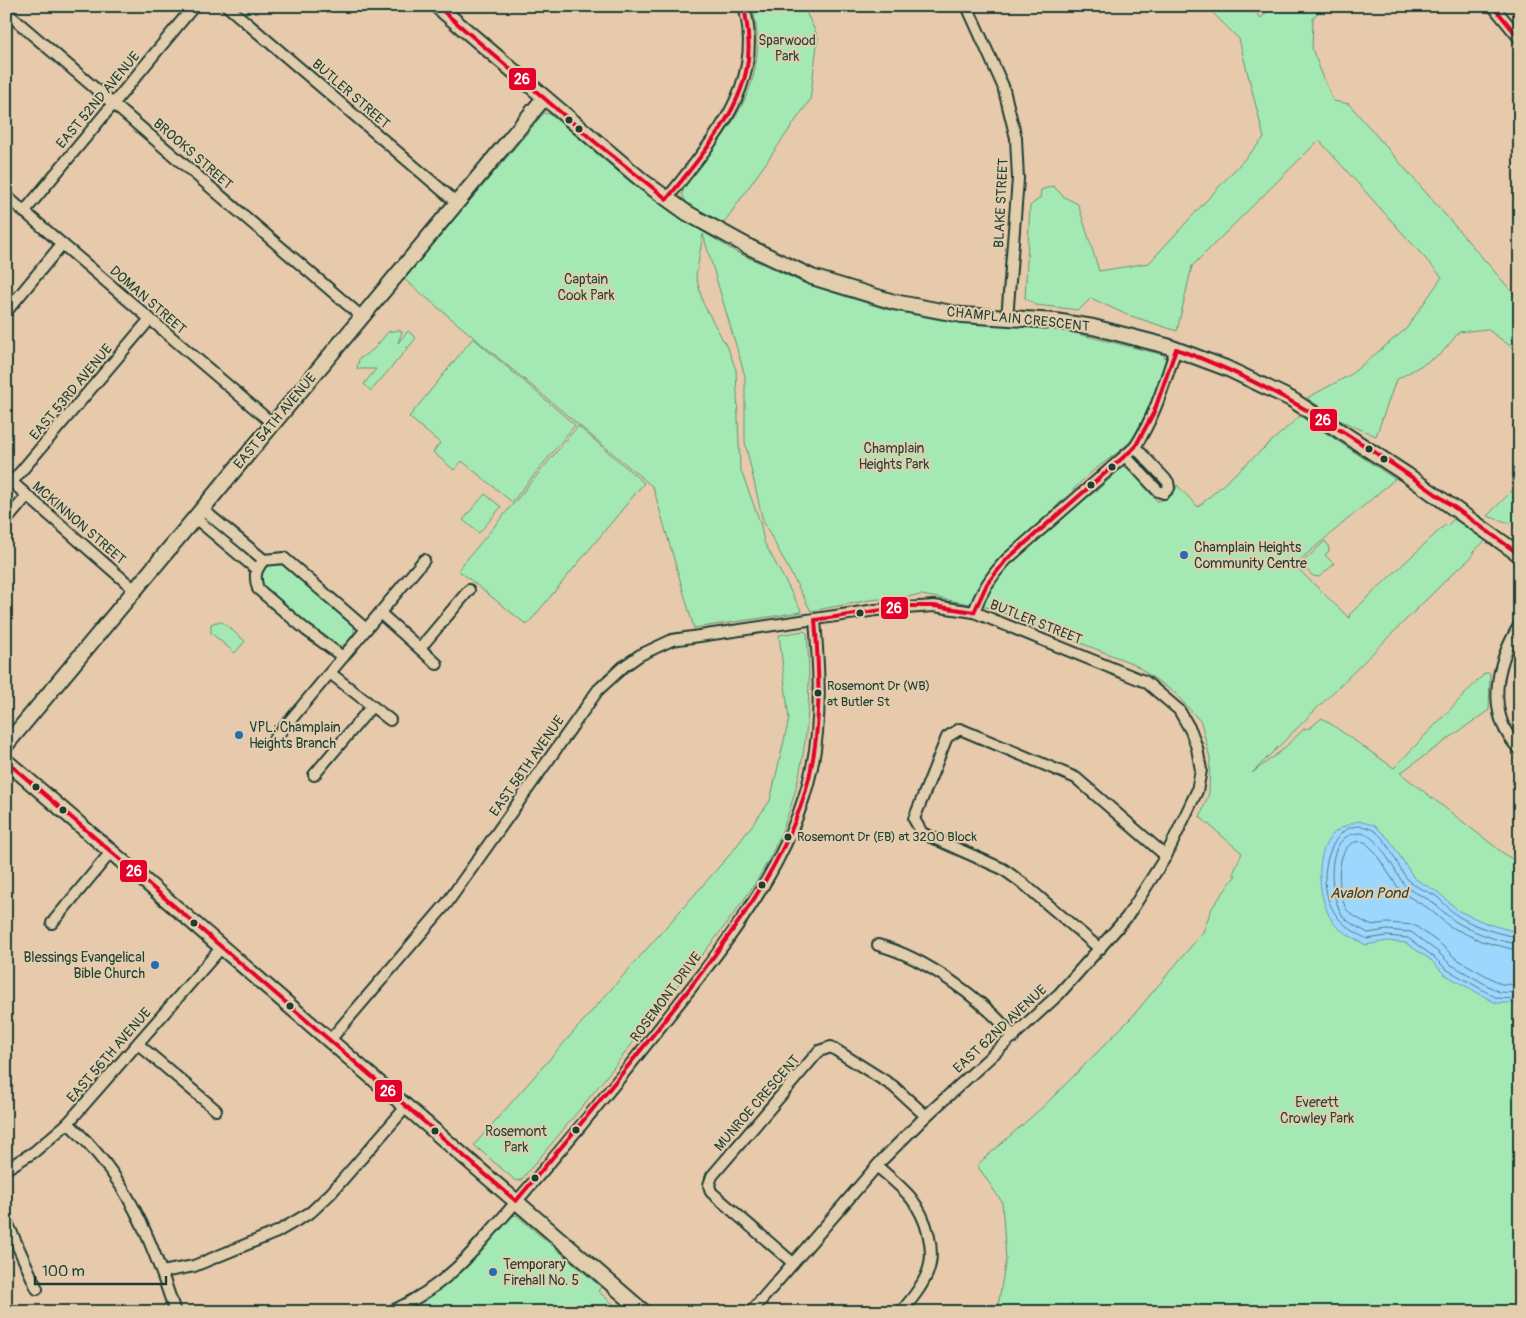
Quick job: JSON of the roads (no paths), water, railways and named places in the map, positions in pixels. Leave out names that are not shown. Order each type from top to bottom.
[{"type":"street","name":"EAST 52ND AVENUE","points":[[24,212],[194,6]]},
{"type":"street","name":"BUTLER STREET","points":[[227,6],[457,203]]},
{"type":"street","name":"CHAMPLAIN CRESCENT","points":[[437,6],[544,98],[667,199],[721,232],[812,277],[894,302],[962,315],[1055,321],[1092,327],[1176,349],[1226,368],[1290,398],[1407,475],[1520,555]]},
{"type":"street","points":[[667,199],[725,121],[741,91],[749,53],[749,23],[744,6]]},
{"type":"street","name":"BLAKE STREET","points":[[967,6],[1003,86],[1016,138],[1018,179],[1007,319]]},
{"type":"street","points":[[1492,6],[1520,38]]},
{"type":"street","name":"BROOKS STREET","points":[[6,12],[362,317]]},
{"type":"street","name":"EAST 54TH AVENUE","points":[[6,745],[544,98]]},
{"type":"street","name":"DOMAN STREET","points":[[6,196],[273,424]]},
{"type":"street","points":[[6,312],[62,244]]},
{"type":"street","name":"EAST 53RD AVENUE","points":[[9,480],[150,319]]},
{"type":"street","points":[[974,612],[981,592],[1001,565],[1135,447],[1150,424],[1176,349]]},
{"type":"street","points":[[1125,456],[1158,491],[1164,493],[1169,488],[1168,482],[1135,447]]},
{"type":"street","name":"MCKINNON STREET","points":[[9,480],[135,590]]},
{"type":"street","points":[[6,521],[26,496]]},
{"type":"street","points":[[199,513],[264,560],[284,558],[366,629]]},
{"type":"street","points":[[199,513],[256,569]]},
{"type":"street","points":[[264,560],[256,569],[255,579],[258,589],[306,630],[343,657]]},
{"type":"street","points":[[272,742],[424,560]]},
{"type":"street","points":[[421,647],[469,590]]},
{"type":"street","name":"BUTLER STREET","points":[[815,620],[909,606],[934,606],[974,612],[1146,682],[1179,710],[1191,731]]},
{"type":"street","points":[[380,613],[421,647],[437,664]]},
{"type":"street","name":"EAST 58TH AVENUE","points":[[330,1040],[447,903],[598,690],[623,667],[640,655],[672,640],[740,628],[815,620]]},
{"type":"street","name":"ROSEMONT DRIVE","points":[[390,1312],[429,1291],[455,1270],[516,1202],[614,1086],[755,901],[776,865],[797,817],[812,768],[819,717],[820,683],[815,620]]},
{"type":"street","points":[[1520,624],[1503,656],[1498,676],[1496,697],[1499,716],[1506,734],[1520,750]]},
{"type":"street","points":[[330,673],[390,720]]},
{"type":"street","points":[[314,776],[372,706]]},
{"type":"street","points":[[1100,949],[1004,869],[922,833],[914,819],[947,737],[960,729],[1076,778],[1166,856]]},
{"type":"street","name":"EAST 62ND AVENUE","points":[[751,1312],[876,1166],[926,1116],[1014,1037],[1058,994],[1127,917],[1166,856],[1197,791],[1201,770],[1191,731]]},
{"type":"street","points":[[6,761],[644,1312]]},
{"type":"street","points":[[52,923],[112,852]]},
{"type":"street","points":[[878,946],[890,948],[931,968],[957,985],[1014,1037]]},
{"type":"street","name":"EAST 56TH AVENUE","points":[[6,1168],[34,1152],[68,1123],[222,947]]},
{"type":"street","points":[[138,1044],[216,1110]]},
{"type":"street","name":"MUNROE CRESCENT","points":[[793,1263],[711,1192],[708,1185],[712,1176],[819,1051],[830,1047],[893,1086],[926,1116]]},
{"type":"street","points":[[162,1272],[194,1266],[277,1232],[311,1212],[331,1193],[407,1106]]},
{"type":"street","points":[[68,1123],[122,1185],[145,1227],[175,1312]]},
{"type":"street","points":[[876,1166],[910,1197],[923,1216],[930,1242],[928,1272],[914,1297],[901,1312]]},
{"type":"street","points":[[6,1220],[37,1289]]},
{"type":"water","name":"Avalon Pond","points":[[1358,821],[1374,825],[1389,839],[1414,878],[1439,893],[1459,911],[1488,924],[1520,933],[1520,1003],[1496,1003],[1444,974],[1431,960],[1406,943],[1387,941],[1366,945],[1335,925],[1328,912],[1321,891],[1321,858],[1329,839],[1335,833]]},
{"type":"place","name":"Champlain Heights Community Centre","points":[[1184,555]]},
{"type":"place","name":"Rosemont Dr (WB) at Butler St","points":[[818,693]]},
{"type":"place","name":"VPL: Champlain Heights Branch","points":[[239,735]]},
{"type":"place","name":"Rosemont Dr (EB) at 3200 Block","points":[[788,837]]},
{"type":"place","name":"Blessings Evangelical Bible Church","points":[[155,965]]},
{"type":"place","name":"Temporary Firehall No. 5","points":[[493,1272]]},
{"type":"park label","name":"Sparwood Park","points":[[787,48]]},
{"type":"park label","name":"Captain Cook Park","points":[[586,288]]},
{"type":"park label","name":"Champlain Heights Park","points":[[894,456]]},
{"type":"park label","name":"Everett Crowley Park","points":[[1317,1110]]},
{"type":"park label","name":"Rosemont Park","points":[[516,1140]]}]
